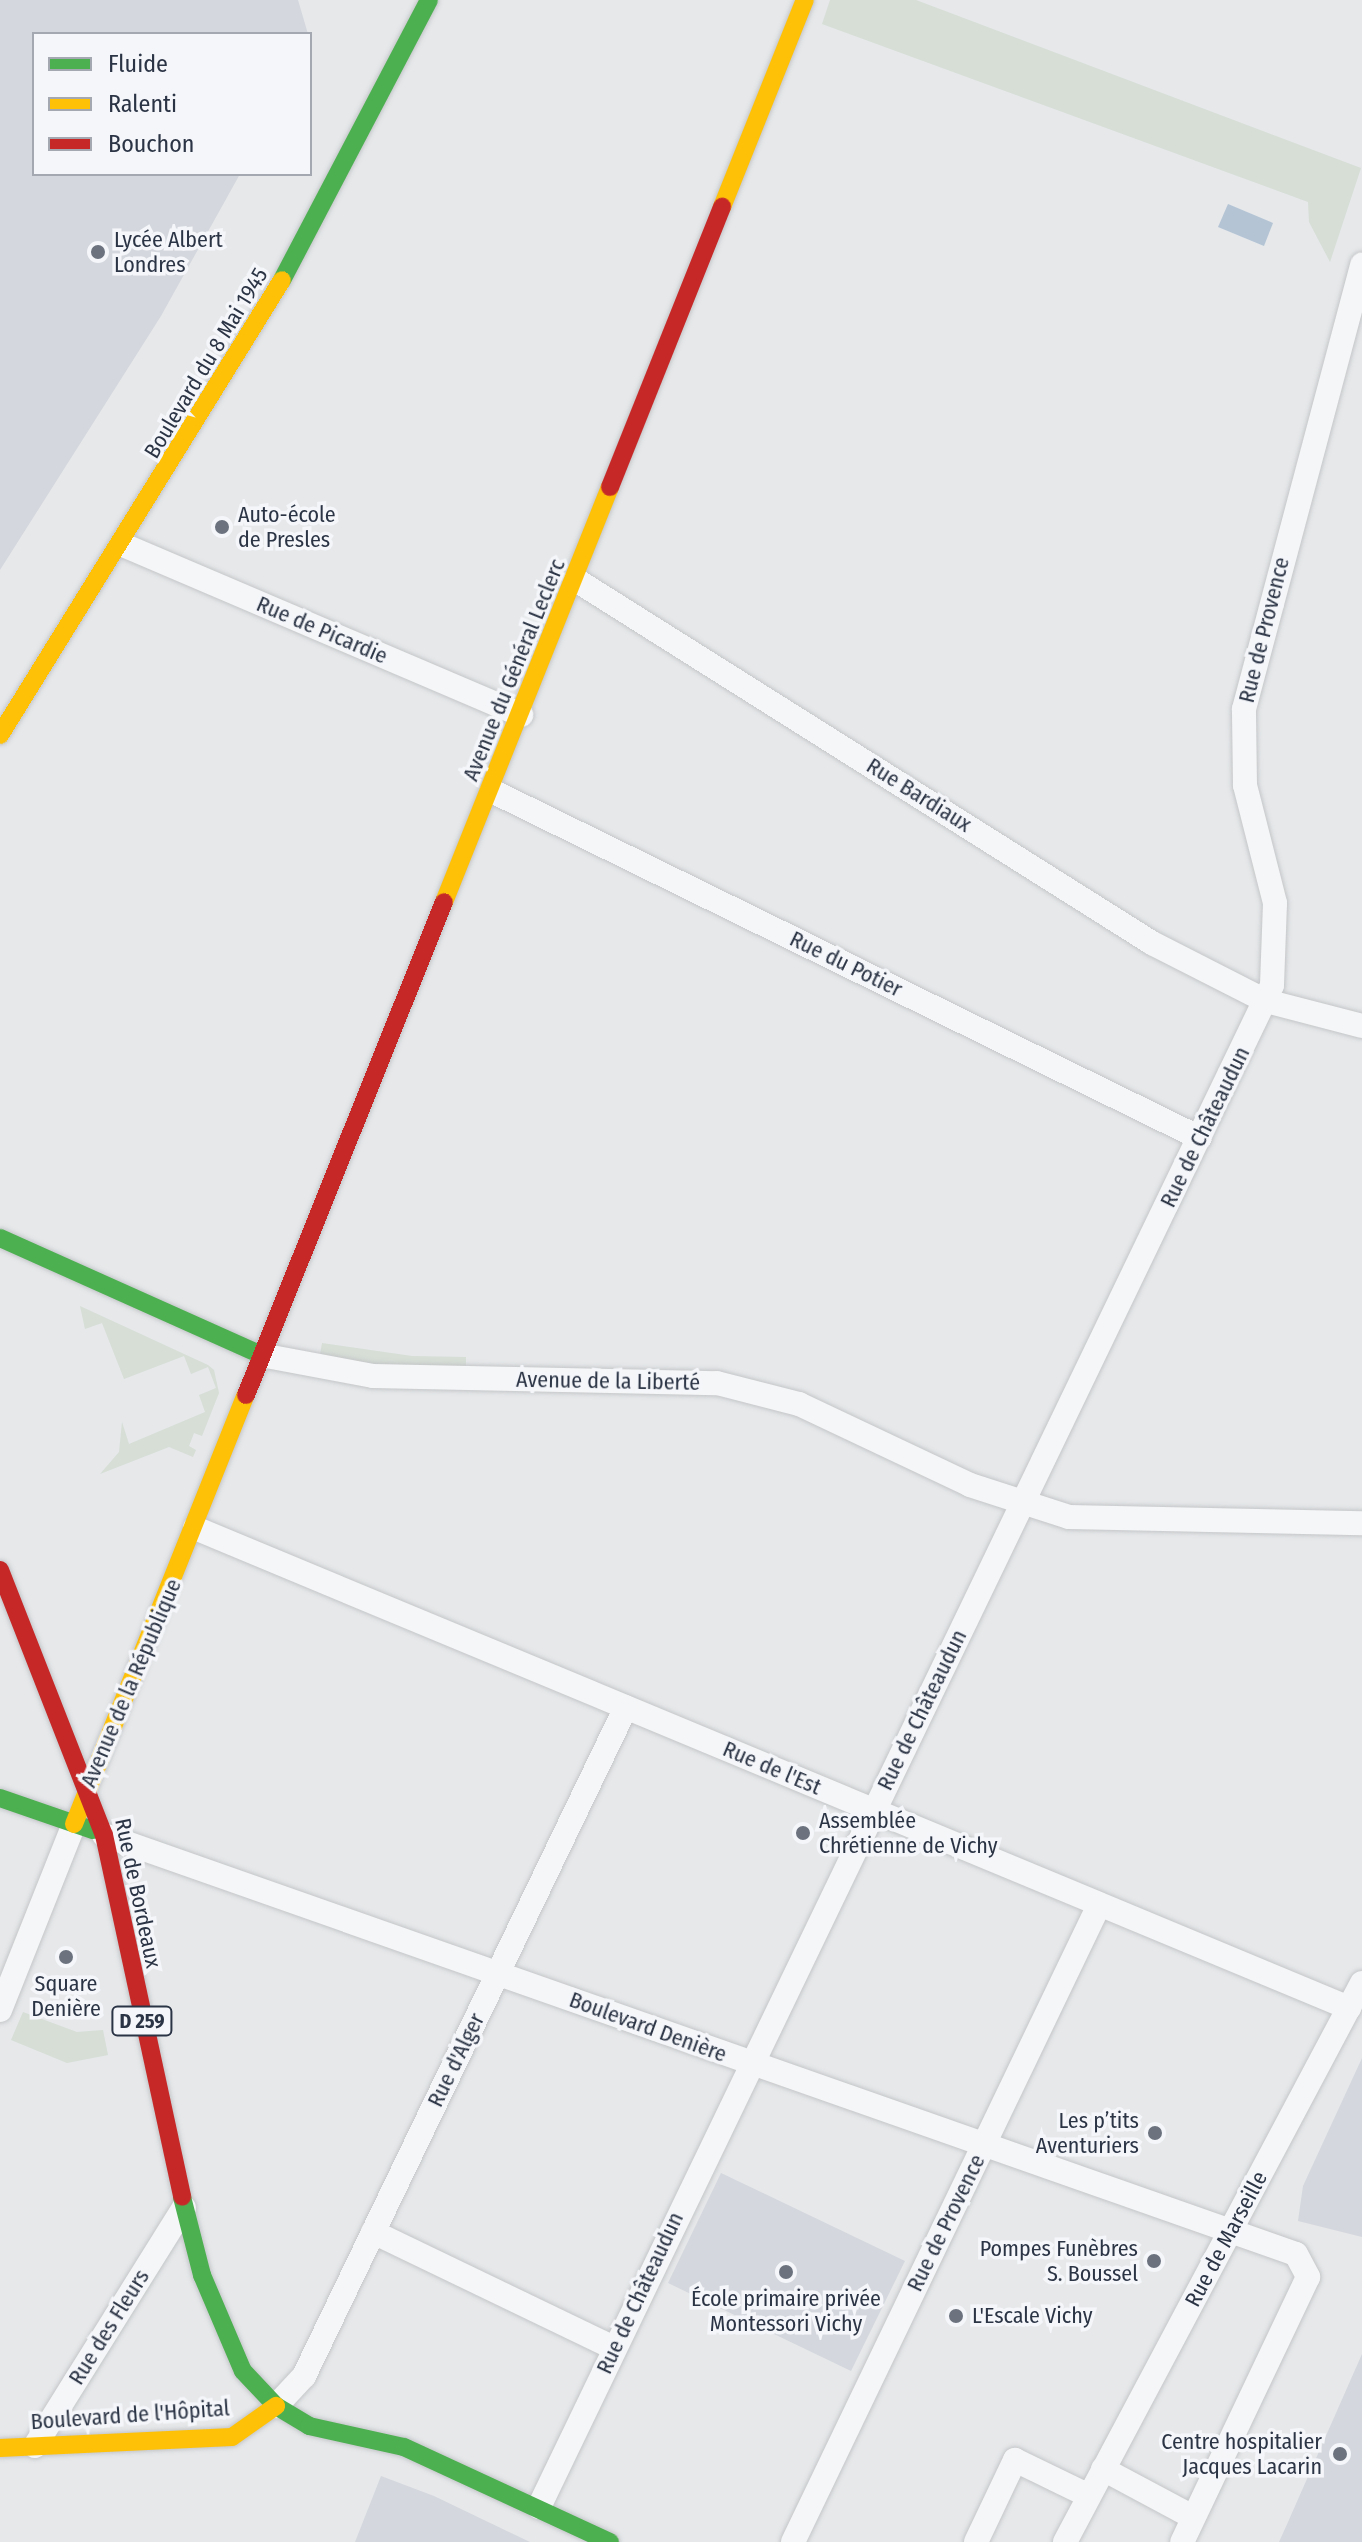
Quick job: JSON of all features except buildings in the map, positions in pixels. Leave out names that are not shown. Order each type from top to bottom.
[{"type":"street","name":"Boulevard du 8 Mai 1945","points":[[0,735],[123,545],[261,321],[429,0]]},
{"type":"street","name":"Avenue du Général Leclerc","points":[[261,1355],[492,791],[805,0]]},
{"type":"street","name":"Rue de Provence","points":[[1266,1001],[1272,985],[1275,903],[1245,785],[1244,709],[1362,264]]},
{"type":"street","name":"Rue de Picardie","points":[[123,545],[521,715]]},
{"type":"street","name":"Rue Bardiaux","points":[[576,580],[1152,943],[1266,1001],[1362,1026]]},
{"type":"street","name":"Rue du Potier","points":[[492,791],[1200,1138]]},
{"type":"street","name":"Rue de Châteaudun","points":[[539,2507],[749,2062],[1266,1001]]},
{"type":"street","name":"Avenue de la Liberté","points":[[0,1238],[261,1355],[373,1376],[671,1379],[736,1387],[799,1404],[970,1485],[1023,1504],[1101,1519],[1362,1523]]},
{"type":"street","name":"Avenue de la République","points":[[0,2010],[87,1788],[195,1528],[261,1355]]},
{"type":"street","name":"Rue de l'Est","points":[[195,1528],[1349,2008]]},
{"type":"street","name":"Rue de Bordeaux","points":[[0,1570],[104,1835],[184,2208],[202,2275],[237,2361],[276,2406]]},
{"type":"street","name":"Rue d'Alger","points":[[276,2406],[304,2376],[626,1707]]},
{"type":"street","name":"Boulevard Denière","points":[[0,1798],[1296,2254],[1308,2277],[1193,2517]]},
{"type":"street","name":"Rue de Provence","points":[[793,2542],[1099,1905]]},
{"type":"street","name":"Rue de Marseille","points":[[1065,2542],[1362,1983]]},
{"type":"street","name":"Rue des Fleurs","points":[[35,2446],[184,2208]]},
{"type":"street","points":[[373,2232],[614,2348]]},
{"type":"street","points":[[276,2406],[309,2426],[404,2447],[610,2542]]},
{"type":"street","name":"Boulevard de l'Hôpital","points":[[0,2448],[232,2437],[276,2406]]},
{"type":"street","points":[[976,2542],[1015,2460],[1089,2496]]},
{"type":"street","points":[[1103,2469],[1193,2517],[1182,2542]]},
{"type":"shaded area","name":"Lycée Albert Londres","points":[[0,0],[298,0],[307,32],[32,32],[32,176],[239,176],[161,316],[0,570]]},
{"type":"shaded area","points":[[830,0],[916,0],[1361,168],[1330,262],[1309,222],[1308,202],[822,24]]},
{"type":"shaded area","points":[[80,1306],[208,1365],[214,1370],[219,1393],[202,1436],[194,1433],[189,1446],[196,1450],[193,1457],[169,1447],[100,1474],[119,1452],[122,1422],[129,1444],[205,1412],[199,1395],[216,1388],[208,1367],[191,1374],[184,1356],[124,1379],[102,1323],[85,1329]]},
{"type":"shaded area","points":[[322,1343],[412,1356],[466,1357],[466,1367],[374,1364],[320,1355]]},
{"type":"shaded area","points":[[23,2012],[77,2032],[103,2030],[108,2055],[67,2063],[11,2040]]},
{"type":"shaded area","points":[[1362,2058],[1362,2237],[1298,2221],[1303,2186]]},
{"type":"shaded area","name":"École primaire privée Montessori Vichy","points":[[721,2173],[905,2261],[851,2371],[668,2283]]},
{"type":"shaded area","name":"Centre hospitalier Jacques Lacarin","points":[[1362,2354],[1362,2542],[1279,2542],[1288,2522]]},
{"type":"shaded area","points":[[381,2476],[434,2496],[530,2542],[355,2542]]},
{"type":"water","points":[[1228,204],[1273,223],[1264,246],[1218,227]]},
{"type":"traffic: fast","points":[[282,280],[429,0]]},
{"type":"traffic: fast","points":[[0,1238],[261,1355]]},
{"type":"traffic: fast","points":[[0,1798],[93,1830]]},
{"type":"traffic: fast","points":[[182,2197],[202,2275],[243,2371],[276,2406],[309,2426],[404,2447],[610,2542]]},
{"type":"traffic: slow","points":[[722,207],[805,0]]},
{"type":"traffic: slow","points":[[0,735],[282,280]]},
{"type":"traffic: slow","points":[[444,902],[610,487]]},
{"type":"traffic: slow","points":[[74,1824],[246,1395]]},
{"type":"traffic: slow","points":[[0,2448],[232,2437],[276,2406]]},
{"type":"traffic: jam","points":[[610,487],[722,207]]},
{"type":"traffic: jam","points":[[246,1395],[444,902]]},
{"type":"traffic: jam","points":[[0,1570],[104,1835],[182,2197]]},
{"type":"place","name":"Lycée Albert Londres","points":[[98,252]]},
{"type":"place","name":"Auto-école de Presles","points":[[222,527]]},
{"type":"place","name":"Assemblée Chrétienne de Vichy","points":[[803,1833]]},
{"type":"place","name":"Square Denière","points":[[66,1957]]},
{"type":"place","name":"Les p’tits Aventuriers","points":[[1155,2133]]},
{"type":"place","name":"Pompes Funèbres S. Boussel","points":[[1154,2261]]},
{"type":"place","name":"École primaire privée Montessori Vichy","points":[[786,2272]]},
{"type":"place","name":"L'Escale Vichy","points":[[956,2316]]},
{"type":"place","name":"Centre hospitalier Jacques Lacarin","points":[[1340,2454]]}]
